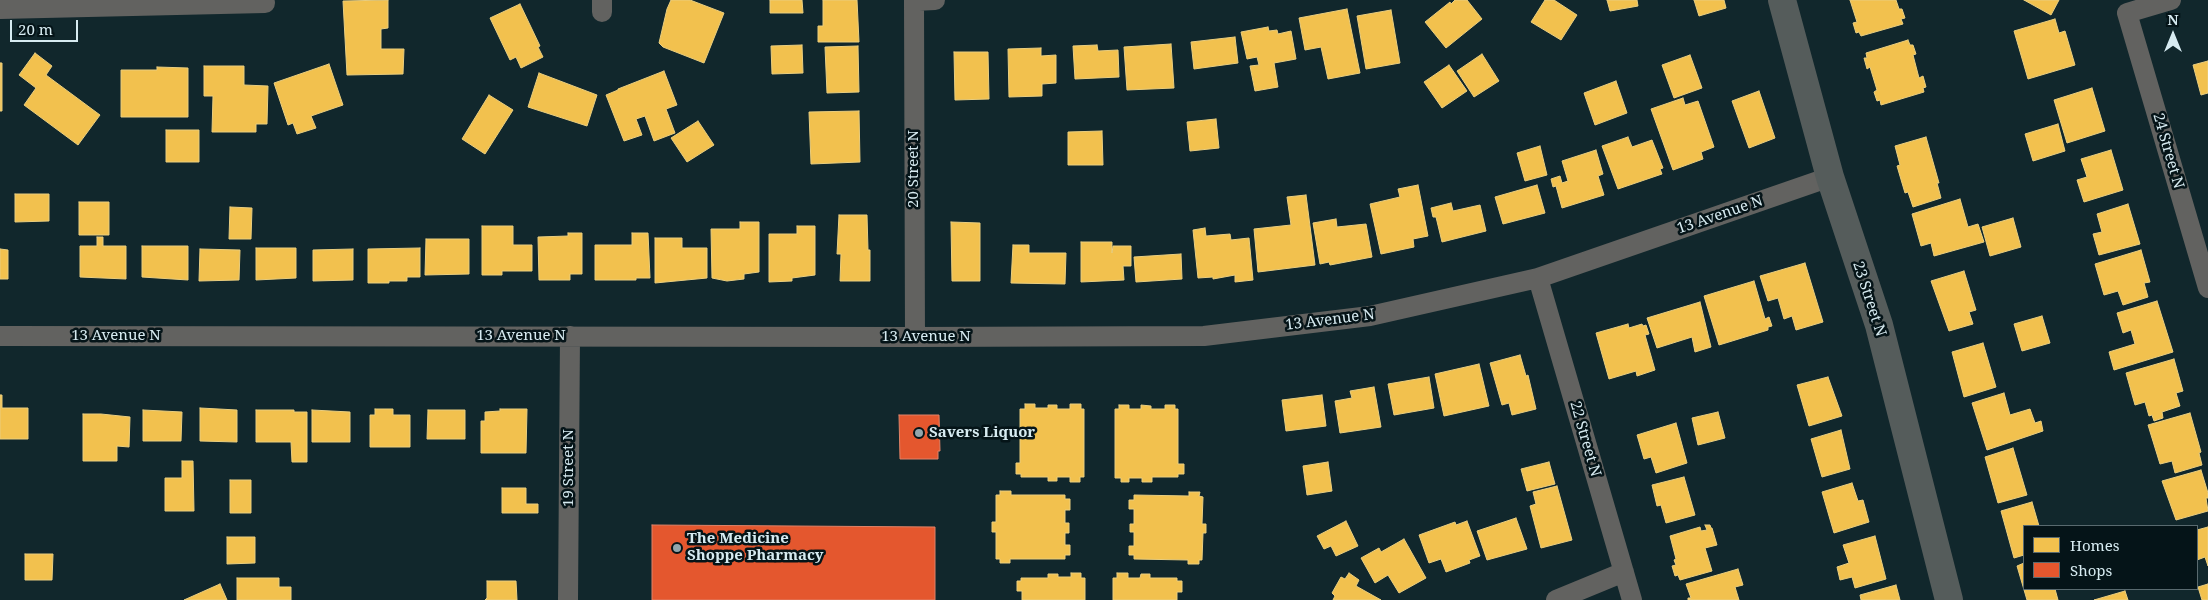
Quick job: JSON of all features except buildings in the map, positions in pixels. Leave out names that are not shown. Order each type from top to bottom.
[{"type":"street","points":[[914,0],[935,0]]},
{"type":"street","name":"20 Street N","points":[[914,0],[915,337]]},
{"type":"street","name":"23 Street N","points":[[1782,0],[1830,177],[1879,325],[1948,600]]},
{"type":"street","name":"24 Street N","points":[[2170,0],[2128,13],[2208,288]]},
{"type":"street","points":[[0,9],[265,2]]},
{"type":"street","name":"13 Avenue N","points":[[0,336],[1204,336],[1370,316],[1538,278],[1830,177]]},
{"type":"street","name":"22 Street N","points":[[1538,278],[1632,600]]},
{"type":"street","name":"19 Street N","points":[[568,600],[570,336]]},
{"type":"street","points":[[1556,600],[1624,572]]},
{"type":"place","name":"Savers Liquor","points":[[919,433]]},
{"type":"place","name":"The Medicine Shoppe Pharmacy","points":[[677,548]]}]
